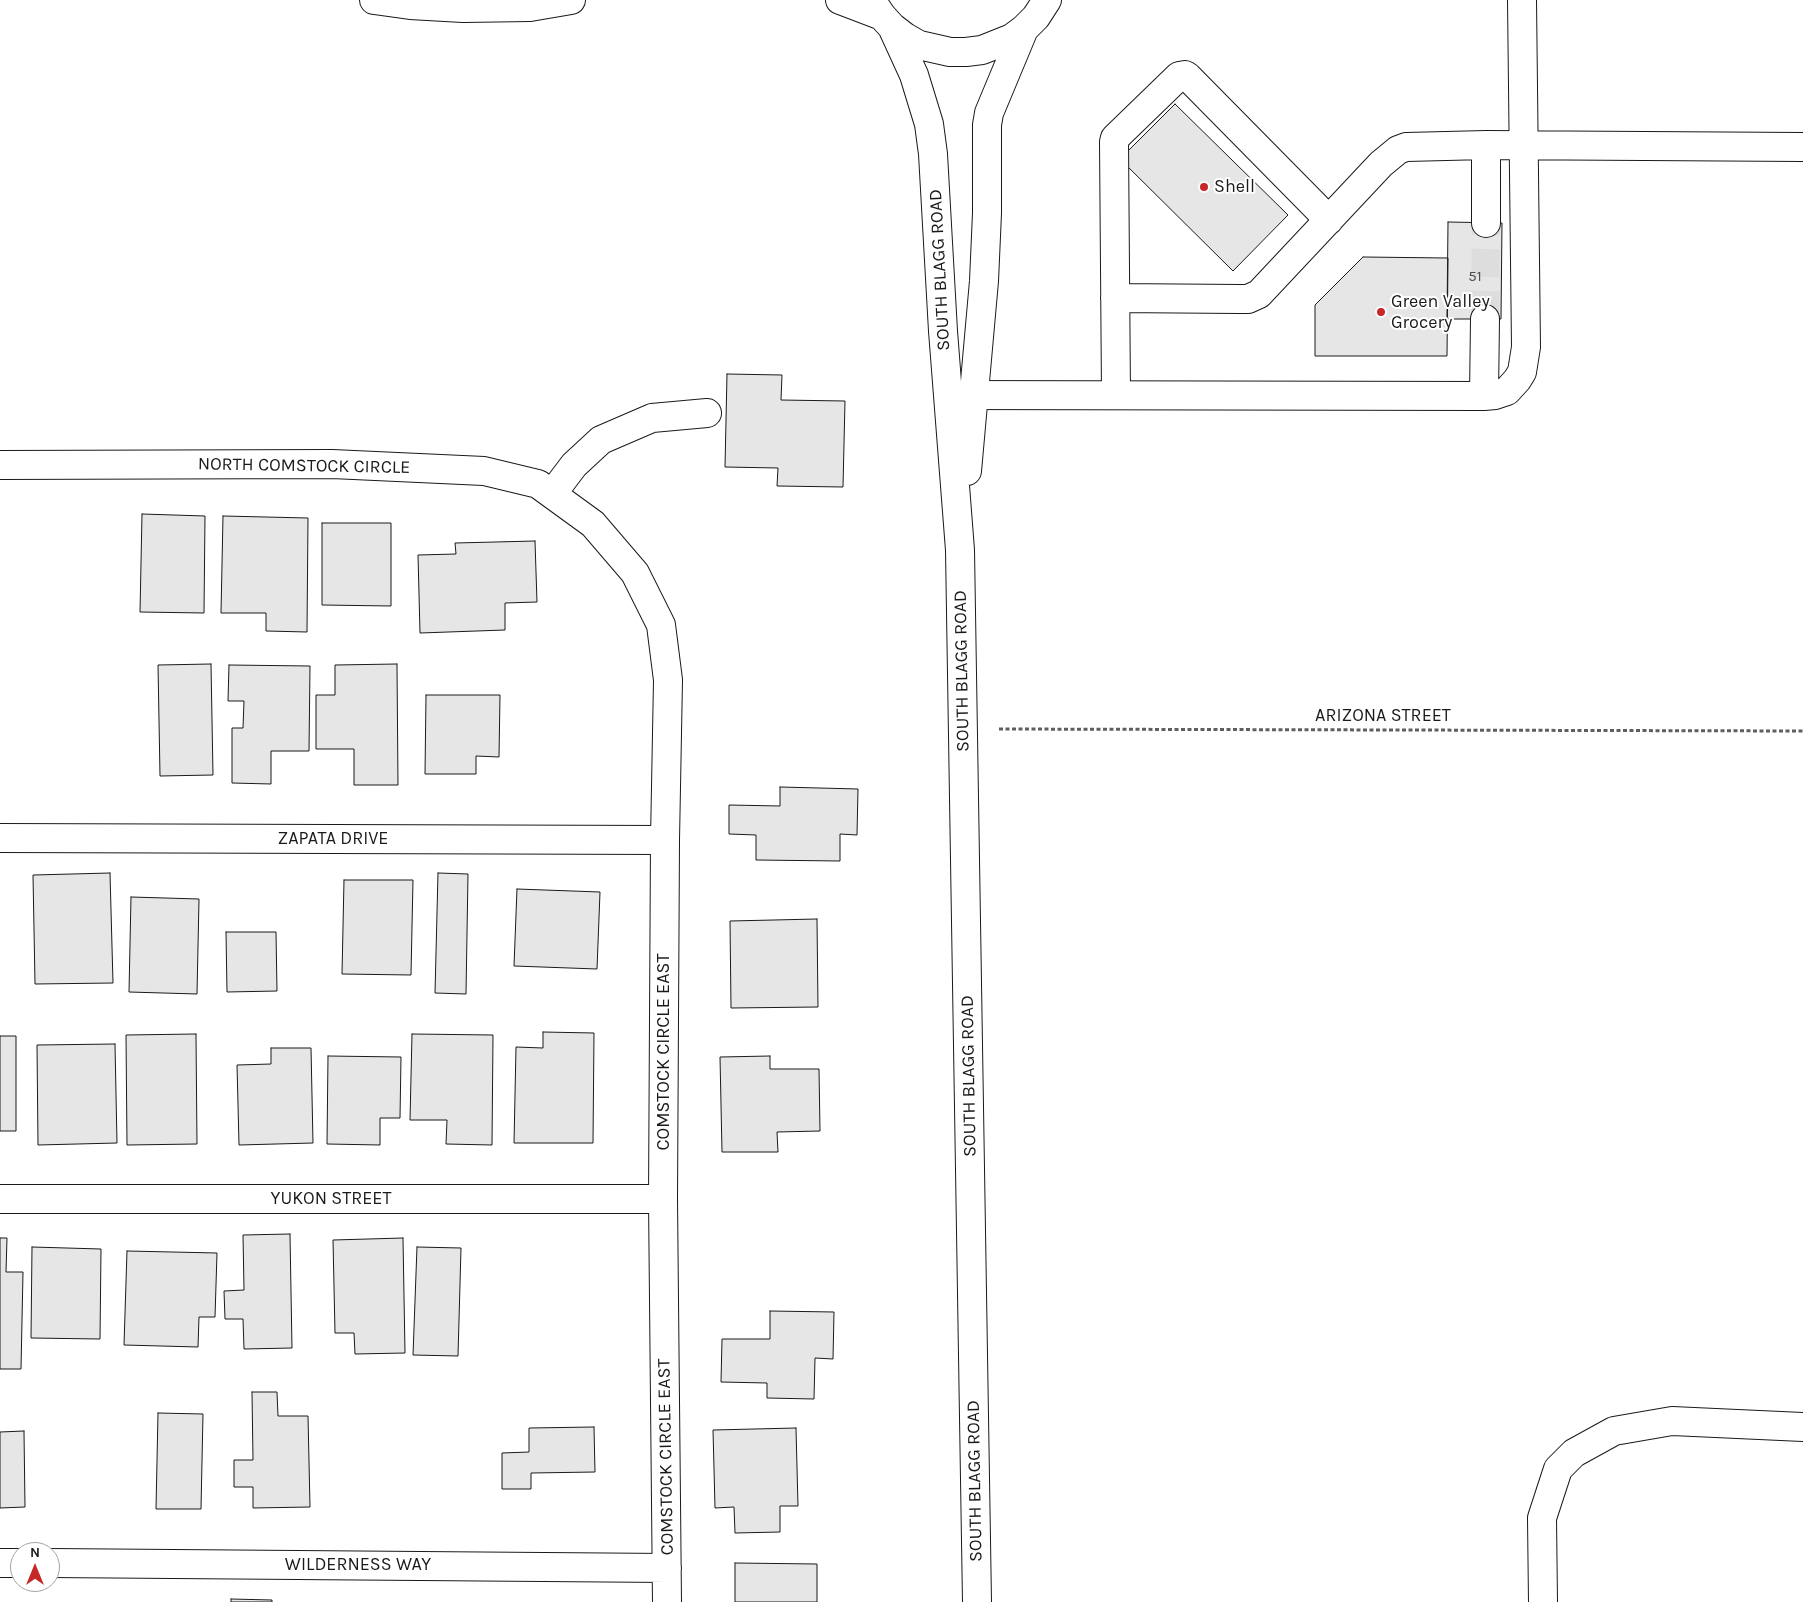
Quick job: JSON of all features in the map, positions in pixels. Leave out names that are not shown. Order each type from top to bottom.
[{"type":"street","points":[[374,0],[410,5],[463,8],[530,6],[571,0]]},
{"type":"street","points":[[840,0],[881,15],[919,45],[950,52],[966,52],[997,45],[1012,38],[1036,15],[1068,0]]},
{"type":"street","points":[[960,395],[1484,396],[1502,393],[1512,387],[1522,372],[1526,347],[1522,0]]},
{"type":"street","name":"SOUTH BLAGG ROAD","points":[[881,15],[914,74],[929,124],[960,395],[960,550],[977,1602]]},
{"type":"street","name":"SOUTH BLAGG ROAD","points":[[960,395],[984,281],[987,213],[987,125],[989,113],[1036,15]]},
{"type":"street","points":[[1116,395],[1115,138],[1179,76],[1185,75],[1188,77],[1329,220]]},
{"type":"street","points":[[1486,145],[1486,223]]},
{"type":"street","points":[[1115,298],[1248,298],[1259,294],[1381,164],[1398,150],[1414,146],[1803,147]]},
{"type":"street","points":[[1484,396],[1485,319]]},
{"type":"street","points":[[552,494],[574,465],[601,440],[652,418],[707,413]]},
{"type":"street","name":"NORTH COMSTOCK CIRCLE","points":[[0,464],[332,464],[484,470],[538,484],[593,524]]},
{"type":"street","name":"COMSTOCK CIRCLE EAST","points":[[593,524],[635,573],[661,625],[668,680],[663,1199],[667,1602]]},
{"type":"street","name":"ZAPATA DRIVE","points":[[0,838],[665,840]]},
{"type":"street","name":"YUKON STREET","points":[[0,1199],[663,1199]]},
{"type":"street","points":[[1543,1602],[1542,1518],[1558,1469],[1574,1453],[1614,1431],[1672,1421],[1803,1427]]},
{"type":"street","name":"WILDERNESS WAY","points":[[60,1563],[667,1568]]},
{"type":"path","name":"ARIZONA STREET","points":[[964,728],[1803,730]]},
{"type":"building","name":"Shell","points":[[1175,104],[1288,215],[1233,271],[1120,159]]},
{"type":"building","points":[[1448,222],[1502,223],[1501,319],[1447,319]]},
{"type":"building","name":"Green Valley Grocery","points":[[1363,257],[1448,258],[1447,356],[1315,356],[1315,305]]},
{"type":"building","points":[[727,374],[782,375],[781,400],[845,401],[843,487],[777,486],[778,468],[725,467]]},
{"type":"building","points":[[142,514],[205,516],[204,613],[140,612]]},
{"type":"building","points":[[223,516],[308,518],[307,632],[266,631],[266,613],[221,613]]},
{"type":"building","points":[[322,523],[391,523],[391,606],[322,605]]},
{"type":"building","points":[[535,541],[537,602],[505,603],[505,630],[420,633],[418,555],[456,554],[455,543]]},
{"type":"building","points":[[211,664],[213,775],[160,776],[158,665]]},
{"type":"building","points":[[397,664],[398,785],[354,785],[354,749],[316,749],[316,695],[335,695],[335,665]]},
{"type":"building","points":[[229,665],[310,666],[309,751],[271,751],[271,784],[232,783],[232,728],[243,728],[244,701],[228,701]]},
{"type":"building","points":[[426,695],[500,695],[499,757],[476,756],[476,774],[425,774]]},
{"type":"building","points":[[780,787],[858,789],[857,835],[840,834],[840,861],[756,860],[756,835],[729,834],[729,805],[780,806]]},
{"type":"building","points":[[110,873],[113,983],[35,984],[33,875]]},
{"type":"building","points":[[438,873],[468,874],[466,994],[435,993]]},
{"type":"building","points":[[344,880],[413,880],[411,975],[342,974]]},
{"type":"building","points":[[517,889],[600,892],[597,969],[514,966]]},
{"type":"building","points":[[131,897],[199,899],[197,994],[129,992]]},
{"type":"building","points":[[817,919],[818,1007],[731,1008],[730,921]]},
{"type":"building","points":[[226,932],[276,932],[277,991],[227,992]]},
{"type":"building","points":[[543,1032],[594,1033],[593,1143],[514,1143],[516,1047],[543,1048]]},
{"type":"building","points":[[196,1034],[197,1144],[127,1145],[126,1035]]},
{"type":"building","points":[[412,1034],[493,1035],[492,1145],[446,1144],[447,1120],[410,1120]]},
{"type":"building","points":[[0,1036],[16,1036],[16,1131],[0,1131]]},
{"type":"building","points":[[115,1044],[117,1143],[38,1145],[37,1045]]},
{"type":"building","points":[[271,1048],[311,1048],[313,1143],[239,1145],[237,1065],[271,1064]]},
{"type":"building","points":[[328,1056],[401,1057],[400,1118],[380,1118],[380,1145],[327,1144]]},
{"type":"building","points":[[770,1056],[770,1069],[819,1069],[820,1131],[777,1132],[778,1152],[722,1152],[720,1057]]},
{"type":"building","points":[[290,1234],[292,1348],[244,1349],[243,1319],[225,1319],[224,1291],[244,1290],[243,1235]]},
{"type":"building","points":[[0,1238],[7,1238],[6,1272],[23,1272],[21,1369],[0,1369]]},
{"type":"building","points":[[403,1238],[405,1353],[355,1354],[354,1333],[335,1333],[333,1240]]},
{"type":"building","points":[[32,1247],[101,1249],[100,1339],[31,1338]]},
{"type":"building","points":[[417,1247],[461,1248],[458,1356],[413,1355]]},
{"type":"building","points":[[127,1251],[217,1253],[215,1317],[199,1317],[198,1347],[124,1345]]},
{"type":"building","points":[[770,1311],[834,1312],[833,1359],[815,1358],[814,1399],[767,1398],[767,1383],[721,1382],[722,1339],[770,1339]]},
{"type":"building","points":[[252,1392],[277,1392],[278,1416],[308,1416],[310,1507],[253,1508],[253,1487],[234,1487],[234,1460],[253,1460]]},
{"type":"building","points":[[158,1413],[203,1414],[201,1509],[156,1509]]},
{"type":"building","points":[[594,1427],[595,1472],[531,1473],[531,1489],[502,1489],[502,1453],[529,1452],[529,1428]]},
{"type":"building","points":[[796,1428],[798,1506],[780,1506],[780,1532],[735,1533],[734,1507],[715,1508],[713,1430]]},
{"type":"building","points":[[24,1431],[25,1507],[0,1508],[0,1432]]},
{"type":"building","points":[[735,1563],[817,1564],[817,1602],[735,1602]]},
{"type":"building","points":[[231,1599],[272,1600],[272,1602],[231,1602]]},
{"type":"tunnel","points":[[1485,319],[1486,223]]},
{"type":"place","name":"Shell","points":[[1204,187]]},
{"type":"place","name":"Green Valley Grocery","points":[[1381,312]]}]
